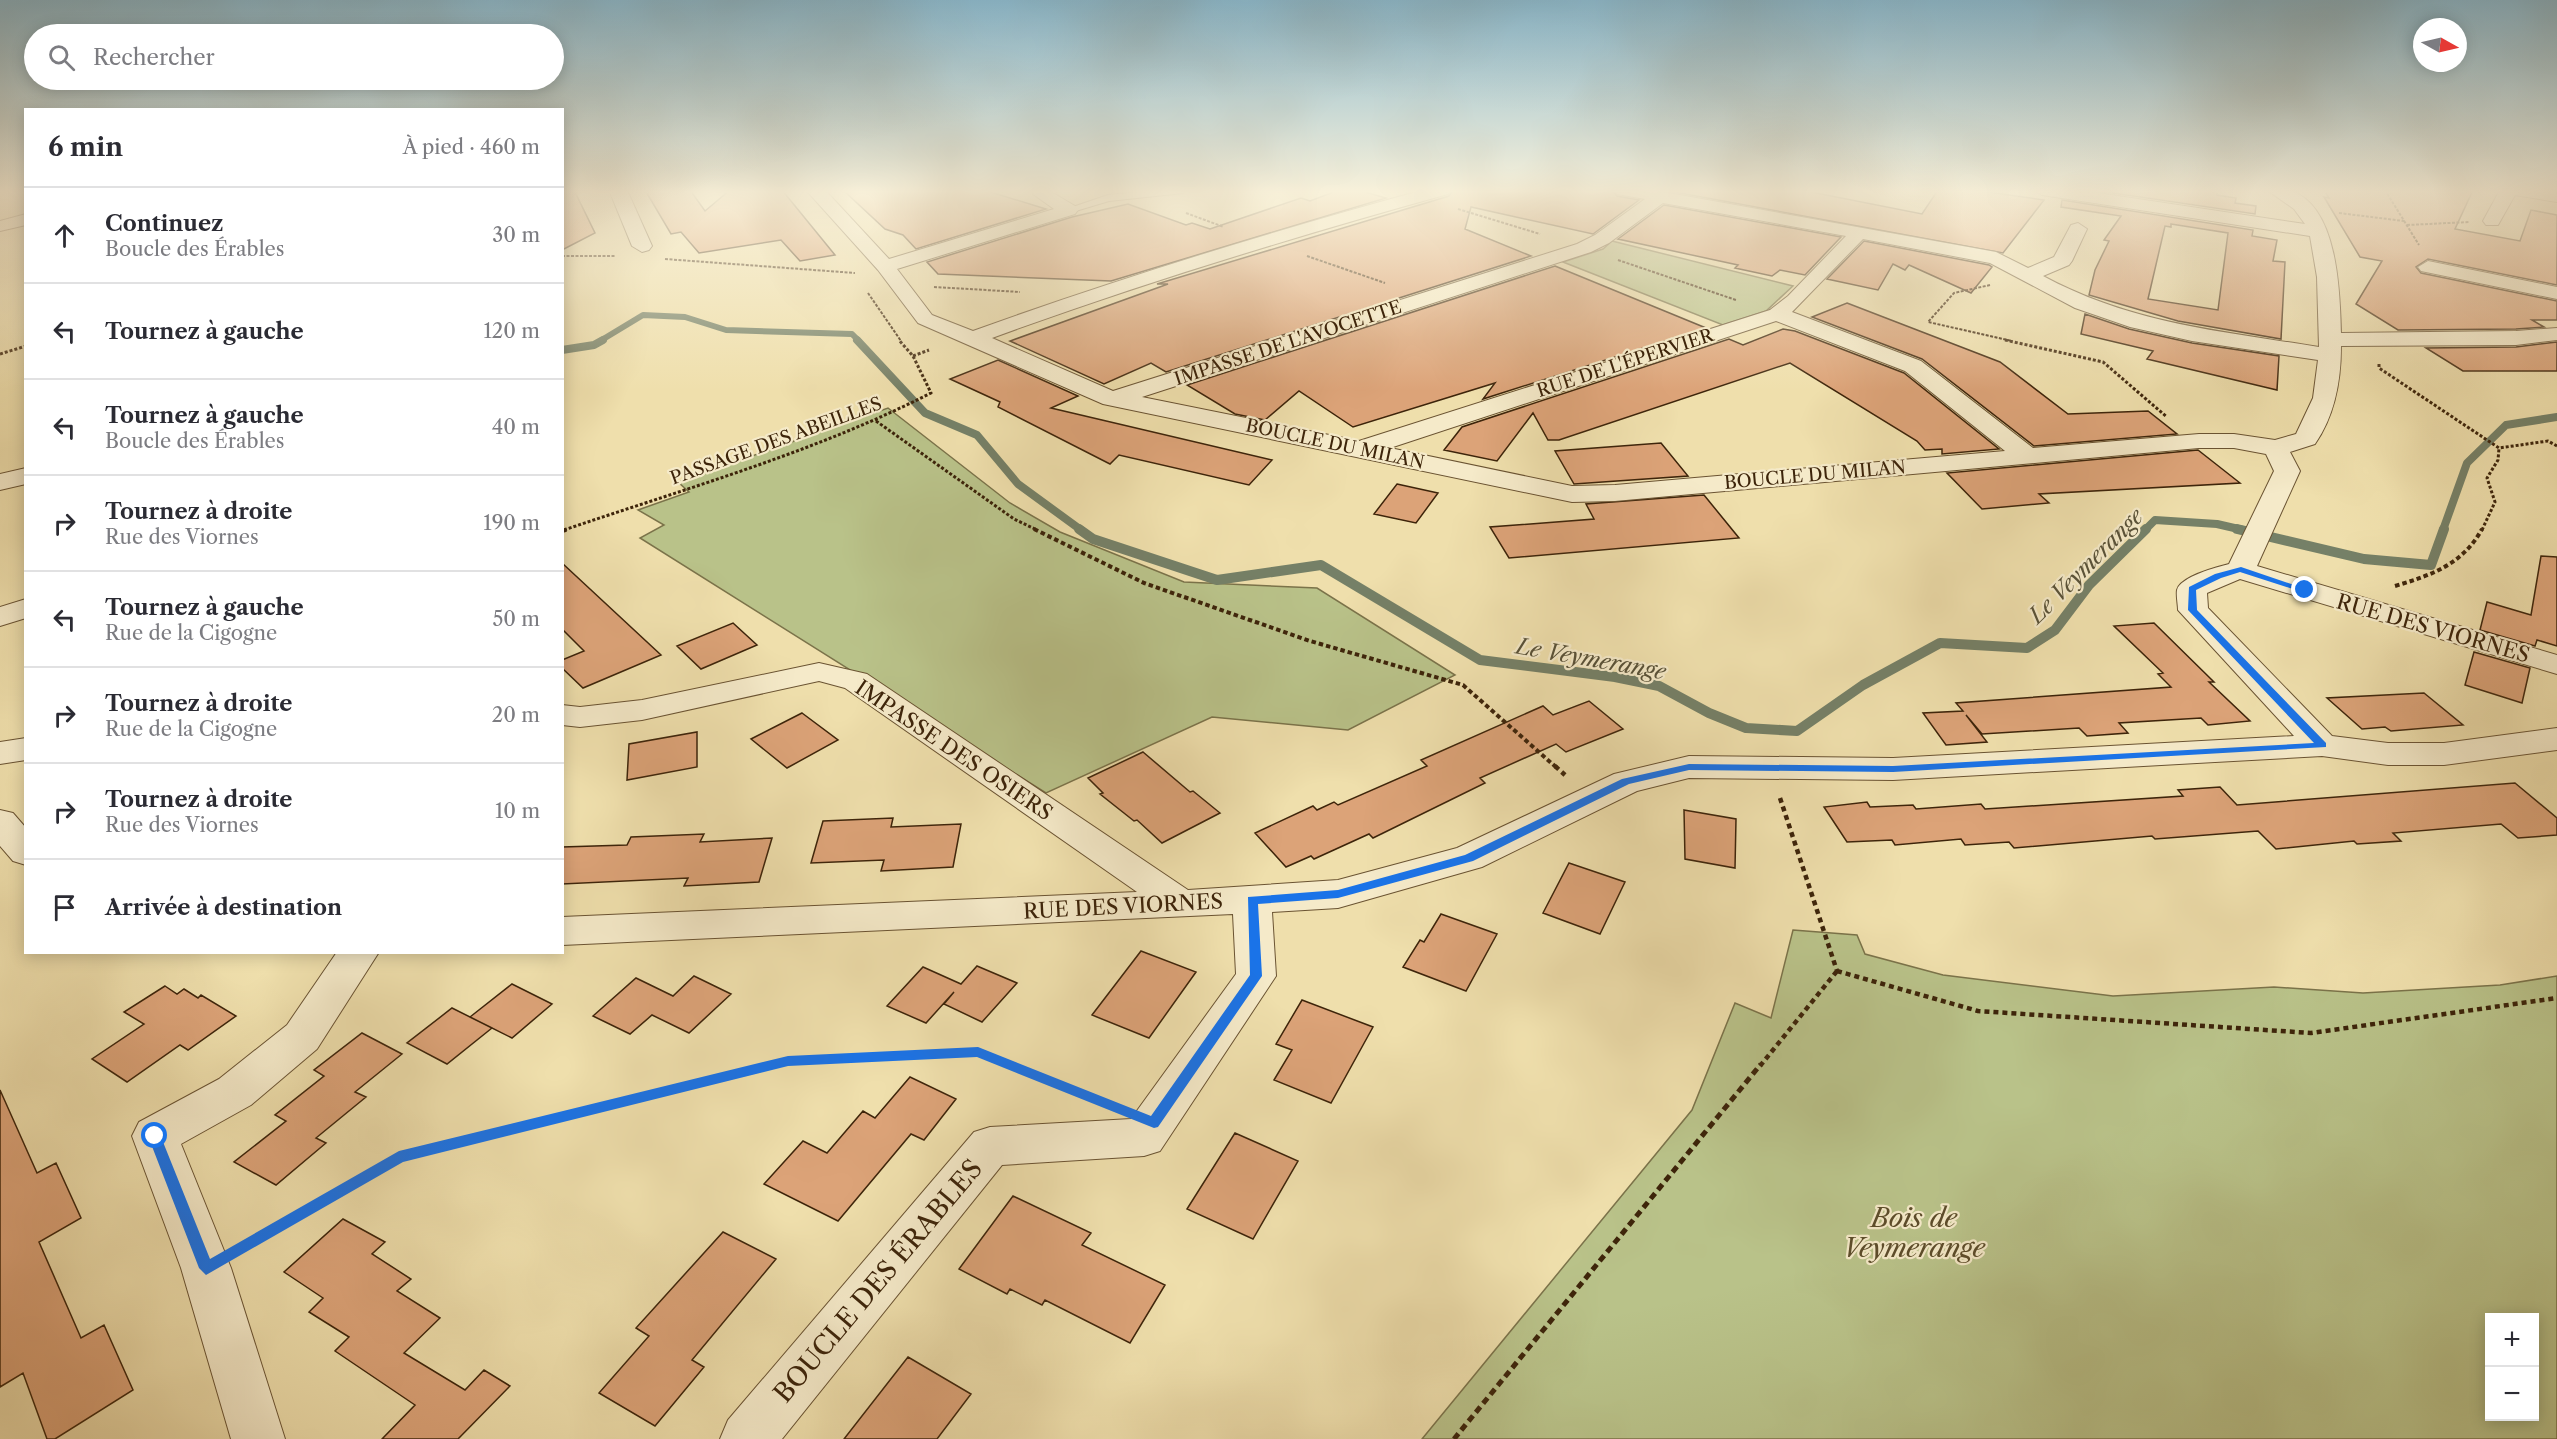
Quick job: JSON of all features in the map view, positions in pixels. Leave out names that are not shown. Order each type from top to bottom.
[{"type":"street","name":"BOUCLE DU MILAN","points":[[877,257],[925,319],[1111,399],[1363,449],[1572,494],[1616,493],[2199,441],[2234,441],[2276,448]]},
{"type":"street","points":[[885,266],[914,257]]},
{"type":"street","points":[[973,338],[1089,296],[1209,257]]},
{"type":"street","name":"IMPASSE DE L'AVOCETTE","points":[[1111,399],[1555,257]]},
{"type":"street","name":"RUE DE L'ÉPERVIER","points":[[1363,449],[1777,314],[1795,300],[1836,257]]},
{"type":"street","points":[[1991,257],[2110,315],[2152,326],[2330,347],[2381,339],[2516,338],[2557,334]]},
{"type":"street","points":[[2026,276],[2062,261],[2064,257]]},
{"type":"street","points":[[2322,257],[2328,291],[2330,347],[2326,394],[2306,439],[2276,448],[2287,471],[2252,545],[2218,576],[2192,589],[2193,610],[2322,745]]},
{"type":"street","points":[[2428,267],[2557,293]]},
{"type":"street","points":[[1777,314],[1912,366],[2028,457]]},
{"type":"street","points":[[0,482],[24,476]]},
{"type":"street","name":"RUE DES VIORNES","points":[[2252,545],[2557,664]]},
{"type":"street","points":[[0,616],[24,609]]},
{"type":"street","name":"IMPASSE DES OSIERS","points":[[564,715],[579,717],[642,710],[819,672],[856,681],[1181,904]]},
{"type":"street","name":"RUE DES VIORNES","points":[[564,931],[1181,904],[1338,894],[1469,858],[1626,782],[1689,767],[1893,769],[2322,745],[2388,754],[2445,754],[2557,739]]},
{"type":"street","points":[[0,753],[24,749]]},
{"type":"street","points":[[0,822],[24,850]]},
{"type":"street","name":"BOUCLE DES ÉRABLES","points":[[747,1439],[990,1146],[1144,1137],[1256,976],[1252,900]]},
{"type":"street","points":[[258,1439],[206,1268],[155,1136],[235,1092],[302,1037],[358,954]]},
{"type":"path","points":[[2427,257],[2430,262],[2428,267]]},
{"type":"path","points":[[665,259],[859,273],[885,266]]},
{"type":"path","name":"PASSAGE DES ABEILLES","points":[[564,530],[800,450],[876,421],[931,393],[913,356],[892,332],[867,292],[859,273]]},
{"type":"path","points":[[2026,276],[1954,293],[1928,322],[2103,362],[2154,407],[2199,441]]},
{"type":"path","points":[[900,285],[1089,296]]},
{"type":"path","points":[[2381,339],[2379,368],[2499,448],[2557,439]]},
{"type":"path","points":[[0,354],[24,347]]},
{"type":"path","points":[[876,421],[1014,519],[1144,583],[1310,641],[1463,685],[1592,798]]},
{"type":"path","points":[[2548,441],[2557,446]]},
{"type":"path","points":[[2384,583],[2395,586],[2442,572],[2467,552],[2484,530],[2495,502],[2487,478],[2498,460],[2499,448]]},
{"type":"path","points":[[1770,768],[1837,971]]},
{"type":"path","points":[[1837,971],[1978,1011],[2311,1033],[2557,998]]},
{"type":"path","points":[[1454,1439],[1837,971]]},
{"type":"path","points":[[206,1268],[399,1157],[788,1061],[978,1052],[1154,1123]]},
{"type":"green space","points":[[1578,257],[1677,257],[1793,286],[1766,311],[1723,325],[1563,262]]},
{"type":"green space","points":[[888,408],[1010,503],[1060,532],[1184,582],[1317,588],[1455,675],[1348,730],[1212,717],[1046,793],[640,538],[664,525],[638,510],[689,492],[678,482]]},
{"type":"green space","name":"Bois de Veymerange","points":[[1793,930],[1857,935],[1865,954],[1943,975],[2113,996],[2274,987],[2363,993],[2500,985],[2557,976],[2557,1439],[1422,1439],[1692,1110],[1735,1003],[1771,1018]]},
{"type":"building","points":[[797,257],[822,257],[800,261]]},
{"type":"building","points":[[943,257],[1190,257],[1111,281],[938,274],[927,262]]},
{"type":"building","points":[[1246,257],[1527,257],[1166,372],[1151,363],[1104,384],[1010,341],[1168,284],[1157,284]]},
{"type":"building","points":[[1702,257],[1822,257],[1805,275],[1780,270],[1772,276],[1735,268],[1738,265]]},
{"type":"building","points":[[1848,257],[1948,257],[1992,267],[1971,293],[1909,265],[1905,270],[1893,264],[1878,290],[1827,279]]},
{"type":"building","points":[[2101,257],[2158,257],[2148,299],[2218,310],[2225,257],[2274,257],[2273,261],[2285,262],[2281,339],[2178,321],[2089,295],[2095,270]]},
{"type":"building","points":[[2361,257],[2557,257],[2557,285],[2428,259],[2416,267],[2421,273],[2557,301],[2557,320],[2532,320],[2544,327],[2516,329],[2398,330],[2356,304],[2382,261]]},
{"type":"building","points":[[1555,266],[1706,328],[1483,399],[1495,383],[1353,427],[1299,391],[1265,420],[1235,414],[1187,385]]},
{"type":"building","points":[[1847,303],[2000,362],[2068,414],[2148,411],[2177,434],[2034,446],[1922,359],[1812,317]]},
{"type":"building","points":[[2085,314],[2129,329],[2192,343],[2279,356],[2277,390],[2147,359],[2153,351],[2081,334]]},
{"type":"building","points":[[1783,329],[1795,331],[1904,373],[1999,449],[1942,454],[1942,449],[1925,450],[1917,441],[1790,363],[1559,440],[1548,440],[1533,413],[1497,461],[1444,450],[1462,427],[1729,339],[1743,345]]},
{"type":"building","points":[[2557,342],[2557,371],[2463,371],[2426,348],[2516,347]]},
{"type":"building","points":[[998,360],[1078,396],[1051,408],[1272,460],[1249,485],[1119,455],[1110,464],[998,407],[1000,402],[950,379]]},
{"type":"building","points":[[1661,443],[1688,476],[1574,484],[1555,451]]},
{"type":"building","points":[[2198,450],[2240,483],[2039,494],[2049,503],[1982,509],[1947,473]]},
{"type":"building","points":[[1397,484],[1438,493],[1416,523],[1374,514]]},
{"type":"building","points":[[1704,495],[1739,538],[1509,558],[1490,527],[1594,519],[1586,504]]},
{"type":"building","points":[[2541,556],[2557,557],[2557,646],[2537,640],[2535,646],[2480,630],[2487,602],[2531,615]]},
{"type":"building","points":[[564,565],[661,655],[583,688],[564,670],[564,659],[584,651],[564,631]]},
{"type":"building","points":[[733,623],[757,645],[701,669],[677,646]]},
{"type":"building","points":[[2154,623],[2214,682],[2209,682],[2250,721],[2208,725],[2201,718],[2119,723],[2128,733],[2087,736],[2079,728],[1982,734],[1966,715],[1987,742],[1946,745],[1923,713],[1963,711],[1956,703],[2171,687],[2158,674],[2163,673],[2114,626]]},
{"type":"building","points":[[2474,652],[2530,668],[2522,703],[2465,685]]},
{"type":"building","points":[[2424,693],[2463,725],[2391,731],[2385,727],[2362,729],[2327,698]]},
{"type":"building","points":[[1589,701],[1623,729],[1566,752],[1556,744],[1480,778],[1485,783],[1373,838],[1369,834],[1314,859],[1311,856],[1286,867],[1255,833],[1313,806],[1317,810],[1334,802],[1338,805],[1427,766],[1421,760],[1543,706],[1553,715]]},
{"type":"building","points":[[802,713],[838,740],[787,768],[751,739]]},
{"type":"building","points":[[697,732],[697,767],[627,780],[629,744]]},
{"type":"building","points":[[1143,752],[1190,792],[1193,791],[1220,813],[1162,843],[1137,820],[1134,821],[1100,794],[1103,793],[1088,778]]},
{"type":"building","points":[[2515,783],[2557,818],[2557,835],[2518,838],[2501,824],[2393,833],[2401,841],[2357,844],[2354,841],[2276,849],[2258,831],[2155,839],[2152,836],[2014,848],[2009,842],[1965,845],[1961,839],[1895,845],[1892,840],[1847,842],[1824,807],[1867,802],[1870,807],[1913,805],[1916,809],[1981,804],[1985,809],[2183,796],[2178,790],[2220,787],[2237,805]]},
{"type":"building","points":[[1684,810],[1736,819],[1735,868],[1685,859]]},
{"type":"building","points":[[893,818],[891,827],[961,824],[953,867],[881,871],[884,860],[811,863],[823,821]]},
{"type":"building","points":[[704,834],[700,842],[772,838],[759,882],[684,886],[688,878],[564,884],[564,847],[627,845],[631,837]]},
{"type":"building","points":[[1569,863],[1625,882],[1600,934],[1543,913]]},
{"type":"building","points":[[1441,914],[1497,934],[1466,991],[1403,967],[1420,940],[1424,942]]},
{"type":"building","points":[[1141,951],[1196,972],[1149,1038],[1092,1015]]},
{"type":"building","points":[[977,966],[1017,983],[982,1022],[944,1004],[954,992],[926,1023],[887,1006],[923,967],[961,984]]},
{"type":"building","points":[[694,976],[731,994],[689,1033],[652,1015],[630,1034],[593,1016],[636,978],[673,996]]},
{"type":"building","points":[[512,984],[552,1004],[512,1038],[470,1017]]},
{"type":"building","points":[[165,986],[177,994],[184,989],[198,998],[201,995],[236,1016],[188,1050],[180,1045],[127,1082],[92,1059],[144,1024],[124,1012]]},
{"type":"building","points":[[1302,1000],[1373,1027],[1331,1103],[1274,1080],[1292,1050],[1276,1044]]},
{"type":"building","points":[[452,1008],[492,1028],[447,1064],[407,1043]]},
{"type":"building","points":[[362,1033],[402,1054],[355,1092],[366,1097],[316,1138],[326,1143],[276,1185],[234,1162],[286,1121],[275,1115],[324,1076],[314,1070]]},
{"type":"building","points":[[910,1077],[956,1099],[924,1140],[911,1134],[838,1221],[764,1184],[803,1141],[827,1153],[863,1111],[875,1118]]},
{"type":"building","points":[[0,1090],[37,1173],[56,1163],[81,1218],[39,1242],[81,1338],[104,1325],[133,1390],[55,1439],[47,1439],[23,1373],[0,1387]]},
{"type":"building","points":[[1235,1133],[1298,1161],[1253,1239],[1187,1209]]},
{"type":"building","points":[[1013,1196],[1091,1233],[1082,1245],[1165,1285],[1130,1343],[1045,1300],[1042,1305],[1010,1289],[1007,1294],[959,1269]]},
{"type":"building","points":[[343,1219],[385,1242],[372,1254],[411,1279],[397,1291],[440,1318],[404,1353],[465,1390],[484,1370],[510,1386],[458,1439],[382,1439],[415,1405],[335,1351],[349,1337],[309,1312],[323,1298],[284,1272]]},
{"type":"building","points":[[723,1232],[776,1259],[692,1360],[704,1367],[655,1426],[599,1393],[649,1336],[636,1328]]},
{"type":"building","points":[[908,1357],[971,1394],[937,1439],[844,1439]]},
{"type":"waterway","name":"Le Veymerange","points":[[600,341],[643,315],[685,317],[726,330],[852,334],[859,341]]},
{"type":"waterway","name":"Le Veymerange","points":[[564,350],[594,345],[603,340]]},
{"type":"waterway","name":"Le Veymerange","points":[[857,340],[925,413],[977,435],[1018,484],[1081,530]]},
{"type":"waterway","name":"Le Veymerange","points":[[2443,530],[2467,463],[2506,425],[2557,417]]},
{"type":"waterway","name":"Le Veymerange","points":[[2146,529],[2155,520],[2217,524],[2243,530]]},
{"type":"waterway","name":"Le Veymerange","points":[[1079,529],[1093,539],[1217,580],[1321,565],[1480,660],[1615,677],[1659,686],[1709,713],[1746,728],[1797,731],[1863,685],[1940,643],[2027,648],[2055,630],[2089,585],[2146,529]]},
{"type":"waterway","name":"Le Veymerange","points":[[2237,529],[2364,559],[2431,565],[2444,529]]},
{"type":"route","points":[[155,1136],[206,1268],[399,1157],[788,1061],[978,1052],[1154,1123],[1256,976],[1252,900],[1338,894],[1469,858],[1626,782],[1689,767],[1893,769],[2322,745],[2193,610],[2192,589],[2218,576],[2241,570],[2305,590]]}]
